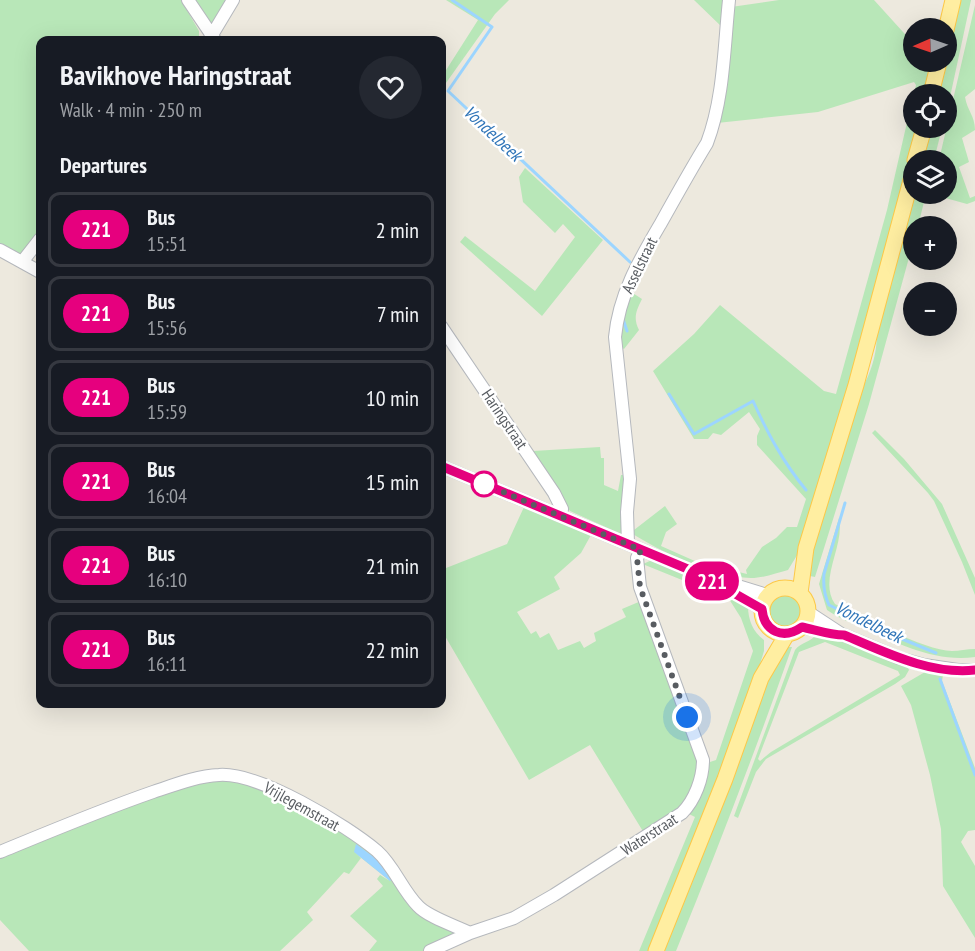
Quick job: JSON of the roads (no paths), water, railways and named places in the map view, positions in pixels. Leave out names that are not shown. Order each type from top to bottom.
[{"type":"main road","points":[[949,18],[953,0]]},
{"type":"main road","points":[[800,593],[806,548],[856,385],[905,204]]},
{"type":"main road","points":[[784,587],[806,548]]},
{"type":"main road","points":[[656,951],[725,779],[761,678],[768,639],[764,602],[775,589],[784,587],[800,593],[808,605],[807,620],[802,627],[786,634],[761,678]]},
{"type":"main road","points":[[766,625],[772,630],[786,634]]},
{"type":"street","points":[[188,0],[210,36]]},
{"type":"street","points":[[214,36],[233,0]]},
{"type":"street","name":"Asselstraat","points":[[628,544],[627,512],[630,479],[615,337],[617,315],[640,259],[707,143],[718,106],[729,0]]},
{"type":"street","points":[[22,262],[36,244]]},
{"type":"street","points":[[0,250],[36,270]]},
{"type":"street","name":"Haringstraat","points":[[446,333],[554,493],[562,509],[560,515]]},
{"type":"street","points":[[446,468],[764,602]]},
{"type":"street","name":"Waterstraat","points":[[430,951],[470,933],[514,918],[682,813],[690,805],[703,771],[703,760],[640,587],[637,558],[641,550]]},
{"type":"street","points":[[808,612],[838,629],[844,635]]},
{"type":"street","points":[[802,627],[844,635],[899,658],[924,665],[975,670]]},
{"type":"street","name":"Vrijlegemstraat","points":[[0,852],[172,786],[220,775],[241,777],[288,795],[341,827],[376,851],[420,909],[470,933]]},
{"type":"water","points":[[356,844],[378,860],[390,881],[354,852]]},
{"type":"waterway","name":"Vondelbeek","points":[[452,0],[492,27],[448,91],[630,262]]},
{"type":"waterway","name":"Vondelbeek","points":[[623,319],[627,331]]},
{"type":"waterway","name":"Vondelbeek","points":[[669,394],[694,434],[753,401],[776,447],[806,490]]},
{"type":"waterway","name":"Vondelbeek","points":[[845,503],[824,574],[824,590],[829,605],[936,653]]},
{"type":"waterway","name":"Vondelbeek","points":[[940,679],[975,775]]}]
